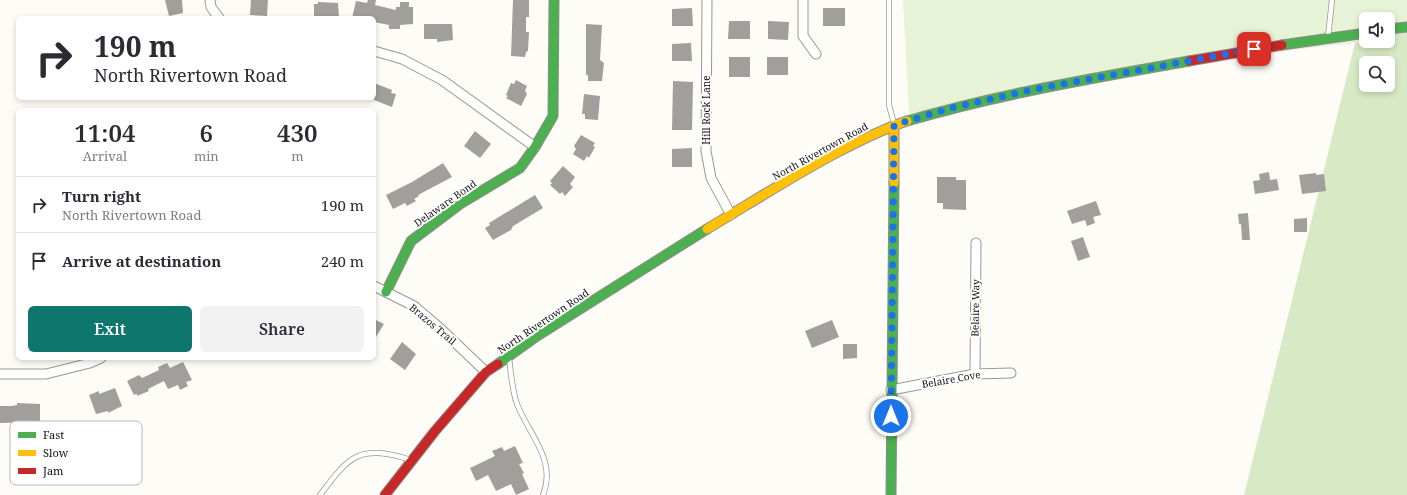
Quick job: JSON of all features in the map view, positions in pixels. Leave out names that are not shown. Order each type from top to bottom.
[{"type":"street","points":[[210,0],[211,7],[218,16]]},
{"type":"street","name":"Delaware Bond","points":[[386,292],[411,241],[460,204],[520,168],[535,147],[553,116],[554,0]]},
{"type":"street","name":"Hill Rock Lane","points":[[707,0],[706,151],[710,178],[731,215]]},
{"type":"street","points":[[803,0],[803,36],[816,54]]},
{"type":"street","points":[[1395,28],[1406,26]]},
{"type":"street","name":"North Rivertown Road","points":[[385,495],[486,372],[537,336],[731,215],[849,146],[894,125],[951,108],[1036,89],[1237,52],[1359,34]]},
{"type":"street","points":[[376,52],[402,59],[442,80],[535,147]]},
{"type":"street","points":[[891,495],[894,125]]},
{"type":"street","name":"Belaire Way","points":[[975,374],[976,243]]},
{"type":"street","name":"Brazos Trail","points":[[376,287],[414,306],[442,330],[486,372]]},
{"type":"street","points":[[0,374],[46,374],[97,360]]},
{"type":"street","name":"Belaire Cove","points":[[891,390],[975,374],[1011,374]]},
{"type":"lane","points":[[889,0],[889,105],[894,125]]},
{"type":"lane","points":[[1328,39],[1332,0]]},
{"type":"lane","points":[[509,356],[517,403],[546,461],[548,482],[543,495]]},
{"type":"lane","points":[[320,495],[347,461],[360,455],[377,452],[386,453],[412,461]]},
{"type":"green space","points":[[903,0],[1407,0],[1407,30],[1395,33],[1395,12],[1359,12],[1359,42],[1355,43],[1133,67],[909,114]]},
{"type":"green space","points":[[1407,30],[1407,495],[1244,495],[1355,43],[1359,42],[1359,48],[1395,48],[1395,33]]},
{"type":"building","points":[[165,0],[182,0],[183,13],[169,16]]},
{"type":"building","points":[[251,0],[268,0],[267,16],[250,15]]},
{"type":"building","points":[[368,0],[376,0],[375,5],[396,10],[396,7],[400,7],[400,2],[409,2],[409,7],[413,7],[413,24],[400,25],[400,29],[389,29],[389,25],[376,22],[376,16],[352,16],[356,1],[367,3]]},
{"type":"building","points":[[513,0],[529,0],[529,17],[526,17],[526,32],[529,32],[528,51],[526,52],[525,57],[511,56]]},
{"type":"building","points":[[318,2],[338,3],[339,16],[314,16],[314,4],[318,4]]},
{"type":"building","points":[[692,8],[693,26],[672,26],[672,9]]},
{"type":"building","points":[[823,8],[845,8],[845,26],[823,26]]},
{"type":"building","points":[[729,21],[750,21],[750,39],[728,39]]},
{"type":"building","points":[[768,21],[789,22],[788,40],[768,39]]},
{"type":"building","points":[[424,24],[452,24],[453,40],[437,42],[437,39],[424,39]]},
{"type":"building","points":[[586,24],[602,25],[600,60],[604,63],[602,81],[588,81],[588,75],[586,75]]},
{"type":"building","points":[[691,43],[692,61],[672,61],[672,44]]},
{"type":"building","points":[[729,57],[750,57],[750,77],[729,77]]},
{"type":"building","points":[[767,57],[788,57],[788,75],[767,75]]},
{"type":"building","points":[[516,80],[527,86],[525,91],[527,94],[521,106],[506,98],[508,96],[506,95],[511,83],[514,84]]},
{"type":"building","points":[[673,81],[693,82],[692,130],[672,130]]},
{"type":"building","points":[[376,84],[392,90],[391,93],[396,94],[392,107],[374,100],[376,100]]},
{"type":"building","points":[[584,94],[600,96],[598,120],[585,119],[585,114],[582,114]]},
{"type":"building","points":[[475,131],[491,144],[480,158],[464,146]]},
{"type":"building","points":[[581,135],[595,143],[593,146],[595,147],[589,158],[587,156],[584,161],[573,154],[576,149],[574,146]]},
{"type":"building","points":[[692,148],[692,167],[672,167],[672,149]]},
{"type":"building","points":[[443,163],[452,177],[418,195],[419,196],[414,199],[416,201],[407,206],[405,203],[393,209],[386,195],[412,182]]},
{"type":"building","points":[[563,166],[575,177],[570,184],[573,187],[565,196],[562,192],[560,194],[550,185],[552,183],[550,181]]},
{"type":"building","points":[[1269,172],[1270,180],[1277,179],[1279,190],[1255,194],[1253,181],[1260,180],[1259,174]]},
{"type":"building","points":[[1316,173],[1316,175],[1324,174],[1326,191],[1302,194],[1299,175]]},
{"type":"building","points":[[937,177],[956,177],[956,180],[966,180],[966,210],[943,209],[943,203],[937,203]]},
{"type":"building","points":[[535,195],[543,208],[513,226],[511,230],[493,240],[485,228],[490,225],[489,223]]},
{"type":"building","points":[[1096,201],[1101,215],[1093,217],[1095,223],[1087,226],[1085,220],[1072,224],[1067,211]]},
{"type":"building","points":[[1248,213],[1250,240],[1242,240],[1241,224],[1239,224],[1238,214]]},
{"type":"building","points":[[1307,218],[1307,232],[1294,232],[1294,219]]},
{"type":"building","points":[[1083,237],[1090,257],[1078,261],[1071,241]]},
{"type":"building","points":[[376,320],[384,324],[376,337]]},
{"type":"building","points":[[832,320],[839,337],[812,348],[805,331]]},
{"type":"building","points":[[402,342],[416,354],[405,370],[390,359]]},
{"type":"building","points":[[843,344],[857,344],[857,358],[843,359]]},
{"type":"building","points":[[183,362],[192,380],[186,382],[188,386],[180,390],[178,385],[168,389],[164,381],[148,389],[149,391],[137,396],[137,394],[134,395],[127,381],[139,375],[142,378],[159,370],[158,367],[167,363],[170,368]]},
{"type":"building","points":[[115,388],[122,406],[108,413],[108,411],[96,414],[89,395],[99,391],[99,394]]},
{"type":"building","points":[[17,403],[40,404],[40,421],[10,421],[10,423],[0,423],[0,406],[17,405]]},
{"type":"building","points":[[515,446],[523,463],[519,464],[524,473],[522,474],[529,489],[516,495],[511,484],[496,491],[488,475],[476,481],[470,468],[495,456],[492,451],[502,447],[504,451]]},
{"type":"traffic: fast","points":[[386,292],[411,241],[460,204],[520,168],[535,147],[553,116],[554,0]]},
{"type":"traffic: fast","points":[[1395,28],[1407,27]]},
{"type":"traffic: fast","points":[[1282,45],[1359,34]]},
{"type":"traffic: fast","points":[[907,121],[942,111],[1082,80],[1189,61]]},
{"type":"traffic: fast","points":[[891,495],[894,183]]},
{"type":"traffic: fast","points":[[498,364],[537,336],[707,229]]},
{"type":"traffic: slow","points":[[707,229],[834,154],[861,140],[907,121]]},
{"type":"traffic: slow","points":[[894,125],[894,183]]},
{"type":"traffic: jam","points":[[1189,61],[1282,45]]},
{"type":"traffic: jam","points":[[385,495],[435,431],[486,372],[498,364]]},
{"type":"route","points":[[891,416],[894,125],[951,108],[1036,89],[1254,49]]}]
